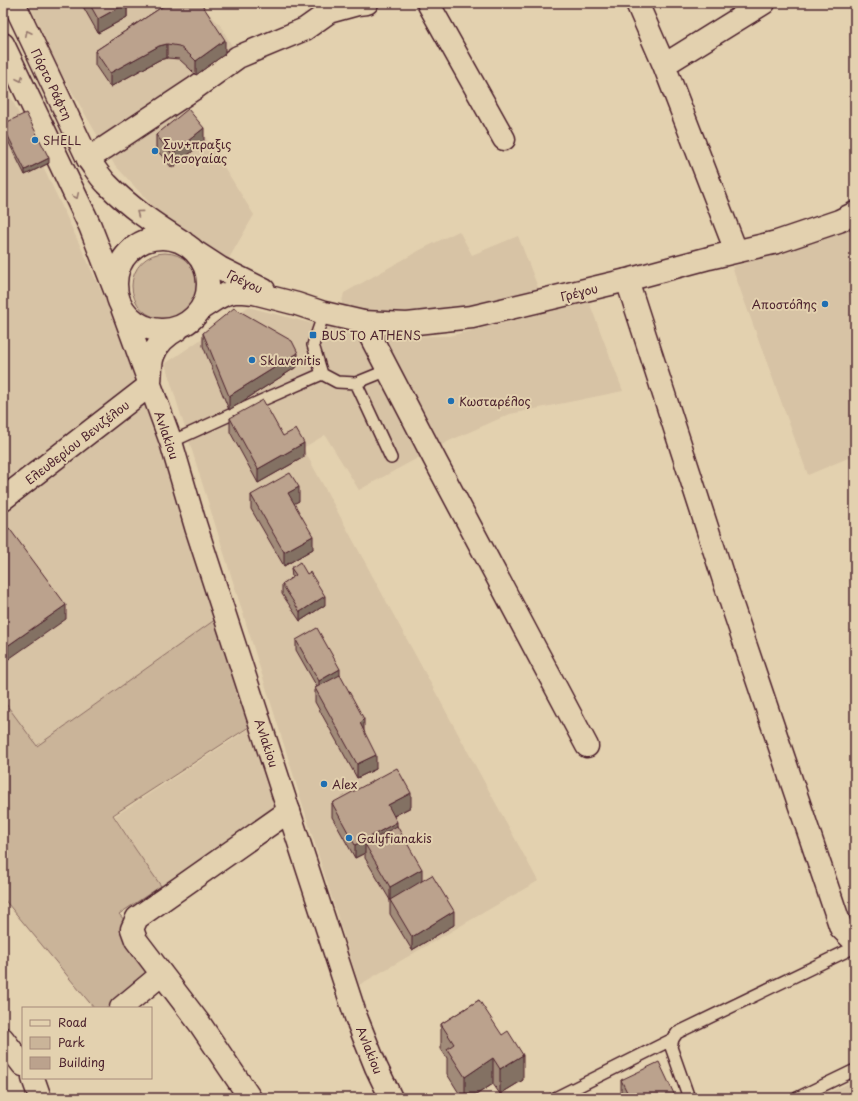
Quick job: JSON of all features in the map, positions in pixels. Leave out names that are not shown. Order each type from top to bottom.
[{"type":"street","name":"Πόρτο Ράφτη","points":[[14,3],[88,159],[106,184],[131,207],[190,248]]},
{"type":"street","points":[[88,159],[195,88],[238,57],[305,29],[329,12],[367,3]]},
{"type":"street","points":[[428,3],[504,139]]},
{"type":"street","points":[[637,3],[664,65],[736,251]]},
{"type":"street","points":[[664,65],[764,3]]},
{"type":"street","points":[[3,44],[90,226],[118,298],[131,319],[145,328],[161,331],[178,329],[192,321],[202,308],[208,295],[209,280],[205,266],[190,248],[166,238],[153,239],[140,244],[129,252],[121,263],[116,276],[118,298]]},
{"type":"street","name":"Γρέγου","points":[[190,248],[239,279],[297,304],[324,313],[363,322],[407,324],[472,317],[627,280],[736,251],[777,242],[839,221],[855,213]]},
{"type":"street","points":[[627,280],[732,605],[841,928],[855,940]]},
{"type":"street","name":"Γρέγου","points":[[202,308],[226,294],[234,292],[254,293],[297,304]]},
{"type":"street","name":"Avlakiou","points":[[118,298],[171,442],[196,527],[356,1017],[390,1098]]},
{"type":"street","points":[[363,322],[587,746]]},
{"type":"street","name":"Avlakiou","points":[[150,385],[152,357],[167,335],[178,329]]},
{"type":"street","name":"Ελευθερίου Βενιζέλου","points":[[3,499],[150,385]]},
{"type":"street","points":[[250,1098],[200,1024],[136,940],[132,929],[137,918],[289,811]]},
{"type":"street","points":[[121,1007],[162,974]]},
{"type":"street","points":[[3,1039],[22,1065]]},
{"type":"lane","points":[[324,313],[313,345],[322,374],[337,382],[356,383],[388,370]]},
{"type":"lane","points":[[171,442],[322,374]]},
{"type":"lane","points":[[356,383],[391,458]]},
{"type":"lane","points":[[689,1098],[671,1047],[673,1039],[677,1033],[855,947]]},
{"type":"lane","points":[[555,1098],[673,1039]]},
{"type":"lane","points":[[797,1098],[855,1070]]},
{"type":"shaded area","points":[[29,3],[199,3],[220,25],[236,53],[178,93],[254,215],[228,260],[155,209],[114,164],[60,71]]},
{"type":"shaded area","points":[[3,80],[144,383],[3,484]]},
{"type":"shaded area","points":[[855,226],[855,455],[808,475],[732,267],[844,232]]},
{"type":"shaded area","points":[[459,231],[472,255],[518,236],[539,290],[455,312],[362,313],[341,306],[344,293],[422,249]]},
{"type":"shaded area","points":[[589,302],[623,391],[510,414],[449,441],[359,490],[325,435],[303,448],[538,881],[359,985],[165,364],[248,307],[365,337],[449,336]]},
{"type":"shaded area","points":[[156,395],[223,614],[37,746],[3,700],[3,512]]},
{"type":"shaded area","points":[[255,725],[285,809],[162,890],[115,816]]},
{"type":"shaded area","points":[[855,1080],[855,1098],[818,1098]]},
{"type":"green space","points":[[165,253],[178,256],[188,263],[195,273],[198,286],[195,299],[188,309],[178,316],[165,319],[152,316],[142,309],[135,299],[132,286],[135,273],[142,263],[152,256]]},
{"type":"green space","points":[[223,614],[255,723],[113,815],[161,886],[119,914],[163,965],[112,1007],[93,1007],[3,898],[3,700],[37,746]]},
{"type":"building","points":[[89,3],[127,3],[98,19]]},
{"type":"building","points":[[168,3],[201,3],[225,40],[196,61],[179,46],[167,44],[159,46],[110,73],[95,51]]},
{"type":"building","points":[[188,109],[204,128],[172,154],[156,135]]},
{"type":"building","points":[[26,113],[49,158],[25,170],[3,124]]},
{"type":"building","name":"Sklavenitis","points":[[234,308],[292,341],[298,353],[229,396],[203,333]]},
{"type":"building","points":[[263,400],[283,436],[296,429],[304,443],[258,469],[230,418]]},
{"type":"building","points":[[290,473],[299,487],[288,493],[313,536],[284,552],[251,495]]},
{"type":"building","points":[[9,528],[66,605],[3,649],[3,532]]},
{"type":"building","points":[[300,562],[307,574],[310,572],[325,596],[300,612],[282,584],[296,575],[291,568]]},
{"type":"building","points":[[317,628],[340,669],[319,681],[296,640]]},
{"type":"building","points":[[340,675],[364,719],[360,723],[376,755],[357,764],[315,688]]},
{"type":"building","points":[[397,768],[411,793],[388,805],[397,822],[355,845],[332,803]]},
{"type":"building","points":[[397,826],[422,869],[390,887],[365,844]]},
{"type":"building","points":[[432,875],[454,911],[412,937],[390,900]]},
{"type":"building","points":[[479,1000],[502,1035],[508,1031],[523,1055],[500,1069],[493,1058],[465,1077],[447,1049],[454,1044],[441,1024]]},
{"type":"building","points":[[659,1062],[676,1098],[630,1098],[621,1080]]},
{"type":"place","name":"SHELL","points":[[35,140]]},
{"type":"place","name":"Συν+πραξις Μεσογαίας","points":[[155,151]]},
{"type":"place","name":"Αποστόλης","points":[[825,304]]},
{"type":"place","name":"BUS TO ATHENS","points":[[313,335]]},
{"type":"place","name":"Sklavenitis","points":[[252,360]]},
{"type":"place","name":"Κωσταρέλος","points":[[451,401]]},
{"type":"place","name":"Alex","points":[[324,784]]},
{"type":"place","name":"Galyfianakis","points":[[349,838]]}]
